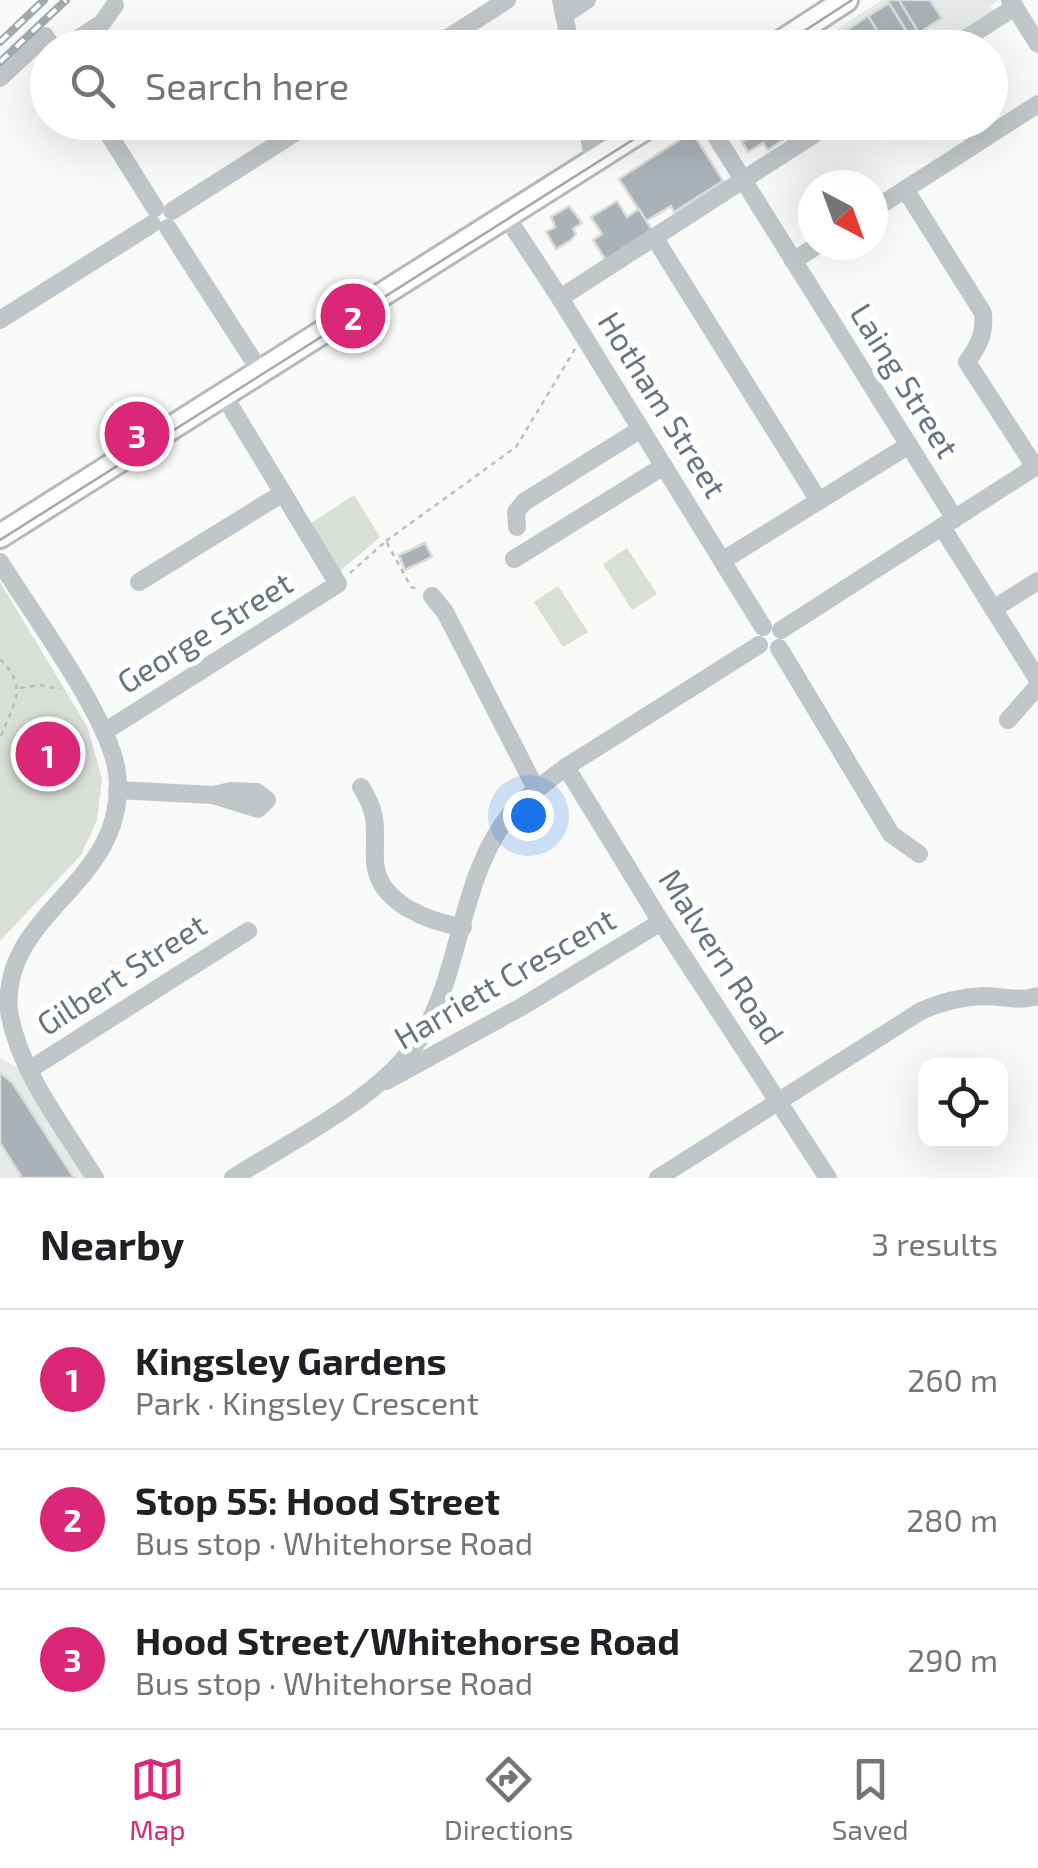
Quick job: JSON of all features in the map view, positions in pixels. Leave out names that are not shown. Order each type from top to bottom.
[{"type":"main road","points":[[800,30],[846,0]]},
{"type":"main road","points":[[0,536],[628,140]]},
{"type":"street","points":[[460,30],[507,0]]},
{"type":"street","points":[[562,7],[587,0]]},
{"type":"street","points":[[976,30],[1012,4],[1038,44]]},
{"type":"street","points":[[91,30],[102,23],[114,5]]},
{"type":"street","points":[[0,78],[30,56]]},
{"type":"street","points":[[1008,123],[1038,104]]},
{"type":"street","points":[[113,140],[260,371]]},
{"type":"street","points":[[0,320],[284,140]]},
{"type":"street","points":[[590,140],[594,162]]},
{"type":"street","name":"Laing Street","points":[[718,140],[908,445],[993,609],[1038,683]]},
{"type":"street","points":[[560,298],[805,140]]},
{"type":"street","points":[[888,200],[982,140]]},
{"type":"street","points":[[232,1178],[377,1086],[423,1033],[448,979],[482,864],[511,814],[536,789],[1037,466],[967,362],[980,344],[983,313],[905,189]]},
{"type":"street","name":"Hotham Street","points":[[506,216],[892,834],[919,854]]},
{"type":"street","points":[[654,237],[818,501]]},
{"type":"street","points":[[794,261],[798,258]]},
{"type":"street","points":[[222,394],[338,584]]},
{"type":"street","points":[[517,527],[516,512],[524,502],[641,429]]},
{"type":"street","points":[[722,561],[908,445]]},
{"type":"street","points":[[514,559],[664,466]]},
{"type":"street","points":[[139,582],[283,493]]},
{"type":"street","points":[[0,562],[82,692],[112,751],[117,790],[112,822],[93,863],[21,940],[8,973],[8,1010],[29,1070],[95,1178]]},
{"type":"street","points":[[993,609],[1038,580]]},
{"type":"street","name":"George Street","points":[[104,732],[338,584]]},
{"type":"street","points":[[432,596],[445,612],[536,789]]},
{"type":"street","points":[[1008,720],[1038,683]]},
{"type":"street","name":"Malvern Road","points":[[566,768],[828,1178]]},
{"type":"street","points":[[361,787],[376,819],[377,871],[390,893],[433,921],[463,927]]},
{"type":"street","points":[[117,790],[213,795]]},
{"type":"street","name":"Harriett Crescent","points":[[377,1086],[523,1006],[662,922]]},
{"type":"street","name":"Gilbert Street","points":[[29,1070],[248,930]]},
{"type":"street","points":[[658,1178],[940,1002],[985,996],[1038,996]]},
{"type":"path","points":[[338,584],[386,541],[516,446],[583,334]]},
{"type":"path","points":[[386,541],[411,587],[432,596]]},
{"type":"path","points":[[0,659],[16,676],[18,688],[0,739]]},
{"type":"path","points":[[18,688],[39,686],[82,692]]},
{"type":"shaded area","points":[[882,0],[999,0],[990,6],[1001,22],[988,30],[836,30]]},
{"type":"shaded area","points":[[354,495],[380,537],[340,571],[310,524]]},
{"type":"shaded area","points":[[627,548],[657,594],[632,610],[603,564]]},
{"type":"shaded area","points":[[0,582],[88,728],[102,779],[97,820],[81,855],[0,941]]},
{"type":"shaded area","points":[[558,586],[588,632],[563,647],[534,602]]},
{"type":"shaded area","points":[[0,1058],[18,1068],[88,1178],[0,1178]]},
{"type":"building","points":[[887,0],[899,0],[917,30],[906,30]]},
{"type":"building","points":[[899,0],[930,0],[942,18],[917,30]]},
{"type":"building","points":[[889,3],[906,30],[877,30],[868,16]]},
{"type":"building","points":[[868,16],[877,30],[847,30]]},
{"type":"building","points":[[680,140],[697,140],[723,181],[674,212],[671,206],[646,221],[619,179]]},
{"type":"building","points":[[783,140],[768,150],[763,143],[748,152],[742,142]]},
{"type":"building","points":[[617,201],[627,217],[639,209],[655,235],[609,265],[593,240],[602,234],[591,217]]},
{"type":"building","points":[[569,206],[582,223],[573,229],[576,234],[571,240],[556,249],[546,232],[555,227],[551,217]]},
{"type":"building","points":[[425,543],[432,557],[405,570],[399,555]]},
{"type":"building","points":[[0,1073],[12,1082],[74,1178],[22,1178],[0,1143]]},
{"type":"tram line","points":[[806,30],[852,0]]},
{"type":"tram line","points":[[0,540],[633,140]]},
{"type":"railway","points":[[0,42],[44,0]]},
{"type":"railway","points":[[34,30],[66,0]]},
{"type":"railway","points":[[0,62],[30,34]]},
{"type":"place","name":"Stop 55: Hood Street","points":[[353,316]]},
{"type":"place","name":"Hood Street/Whitehorse Road","points":[[137,434]]},
{"type":"place","name":"Kingsley Gardens","points":[[48,754]]}]
